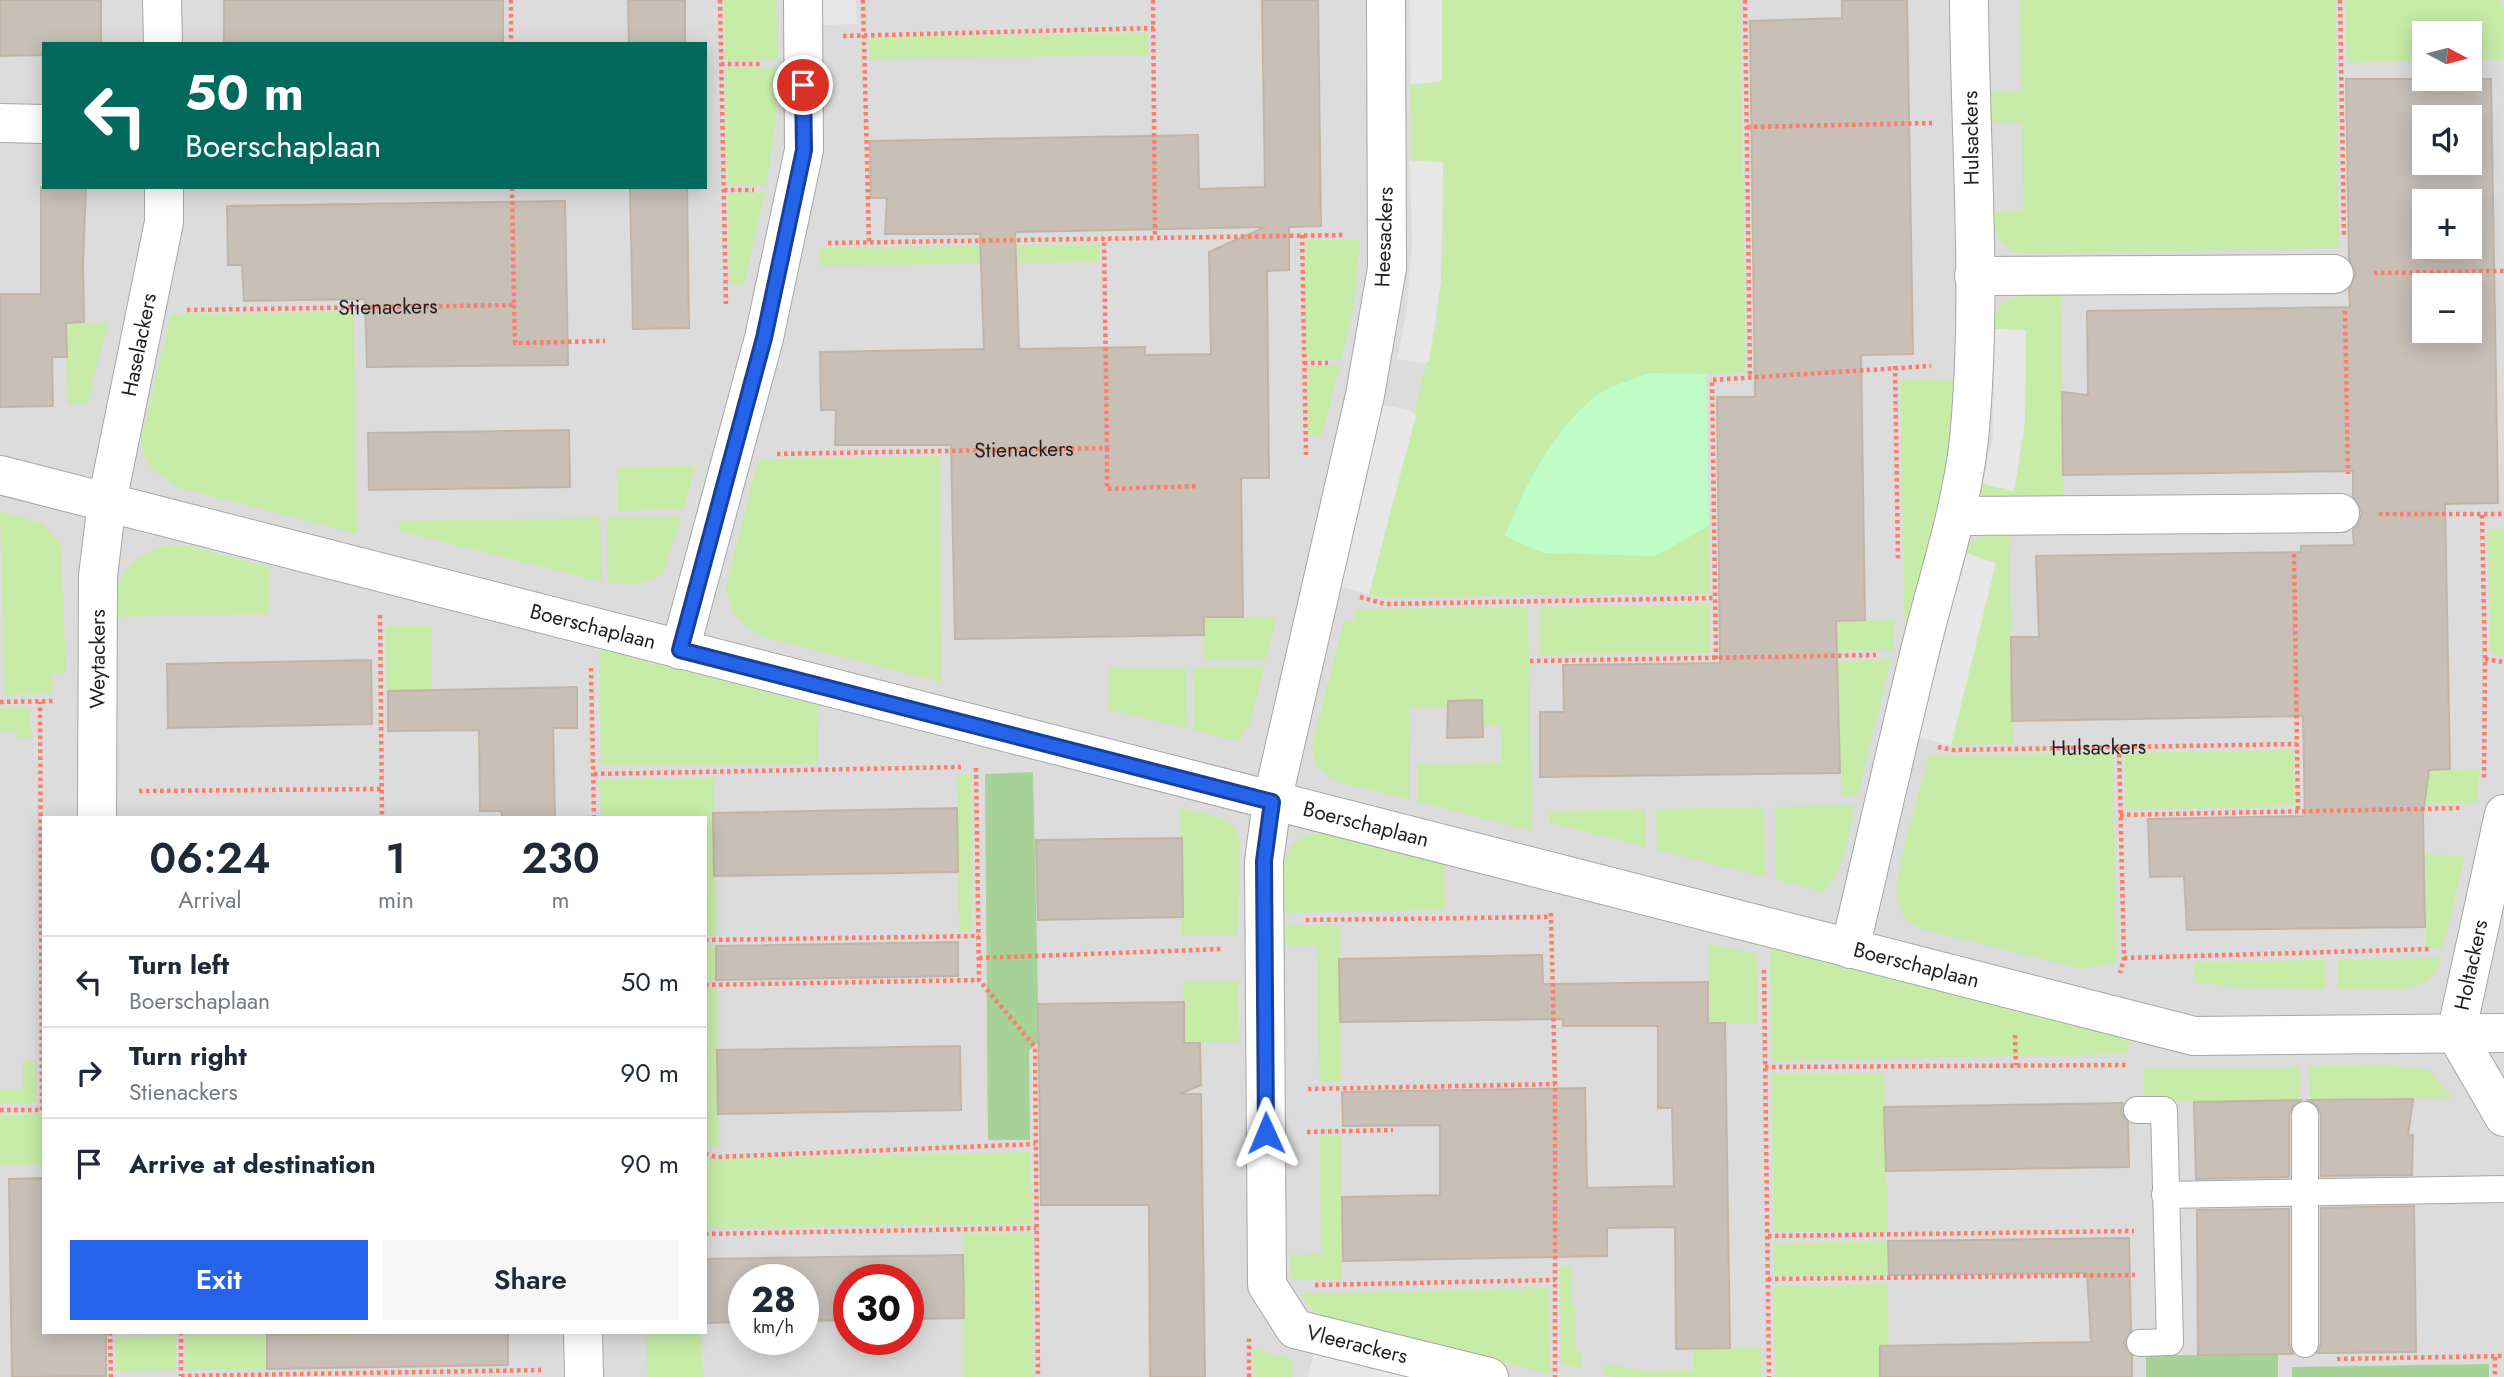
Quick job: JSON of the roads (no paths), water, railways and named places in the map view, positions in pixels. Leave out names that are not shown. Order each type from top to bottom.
[{"type":"street","points":[[162,0],[163,42]]},
{"type":"street","name":"Heesackers","points":[[1272,802],[1365,395],[1387,268],[1386,0]]},
{"type":"street","name":"Hulsackers","points":[[1850,949],[1919,654],[1957,516],[1969,441],[1974,366],[1974,276],[1969,0]]},
{"type":"street","points":[[680,650],[764,338],[804,150],[803,18]]},
{"type":"street","points":[[0,123],[42,124]]},
{"type":"street","name":"Haselackers","points":[[107,502],[164,222],[164,189]]},
{"type":"street","points":[[1974,276],[2334,274]]},
{"type":"street","name":"Boerschaplaan","points":[[0,475],[2194,1036],[2504,1033]]},
{"type":"street","name":"Weytackers","points":[[97,804],[98,576],[107,502]]},
{"type":"street","points":[[1957,516],[2340,513]]},
{"type":"street","name":"Vleerackers","points":[[1272,802],[1264,861],[1267,1285],[1295,1329],[1489,1377]]},
{"type":"street","name":"Holtackers","points":[[2456,1034],[2475,948],[2486,805]]},
{"type":"street","points":[[2456,1034],[2504,1117]]},
{"type":"street","points":[[583,1334],[584,1373]]},
{"type":"lane","points":[[2137,1110],[2164,1110],[2170,1342],[2140,1343]]},
{"type":"lane","points":[[2305,1115],[2305,1344]]},
{"type":"lane","points":[[2165,1195],[2504,1189]]}]
